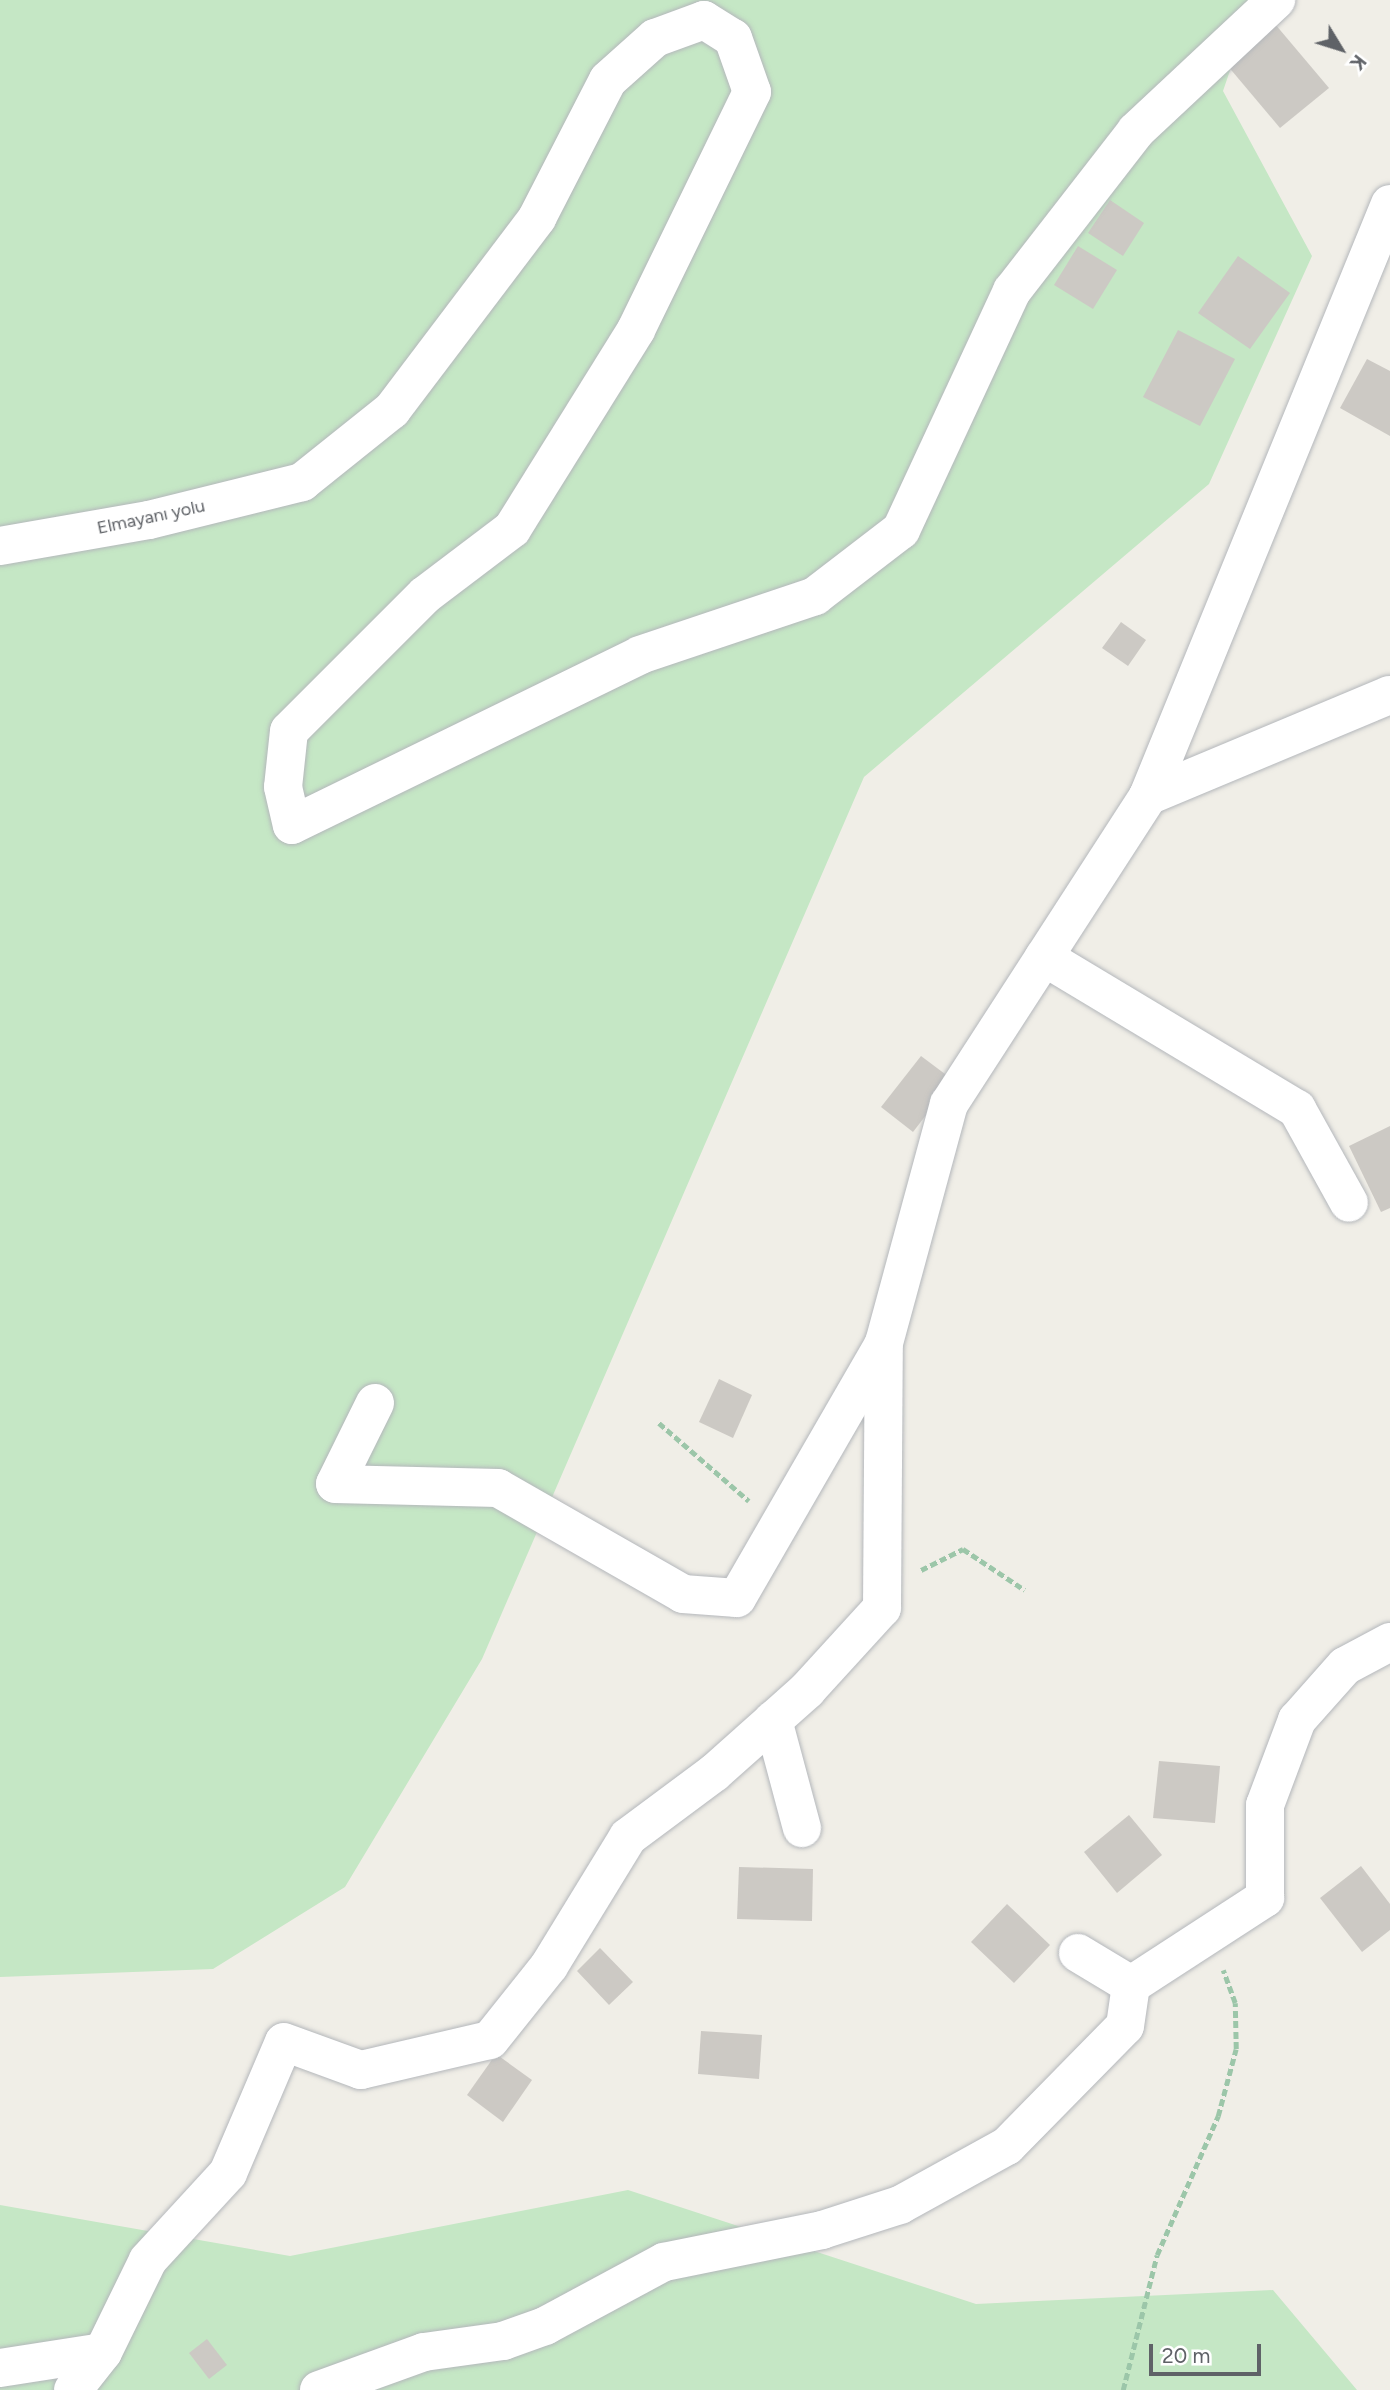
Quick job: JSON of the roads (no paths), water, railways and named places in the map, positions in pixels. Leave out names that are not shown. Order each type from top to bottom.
[{"type":"street","name":"Elmayanı yolu","points":[[0,546],[149,520],[302,482],[392,410],[537,218],[608,80],[655,38],[704,20],[733,38],[752,92],[636,330],[512,529],[425,595],[289,731],[283,786],[292,825],[640,655],[814,596],[901,530],[1012,291],[1136,131],[1276,0]]},
{"type":"street","points":[[375,1403],[335,1484],[499,1488],[682,1594],[737,1598],[884,1343],[949,1104],[1148,796],[1390,204]]},
{"type":"street","points":[[1148,796],[1390,695]]},
{"type":"street","points":[[1044,957],[1297,1109],[1349,1203]]},
{"type":"street","points":[[73,2390],[103,2352],[148,2260],[228,2173],[284,2042],[361,2070],[490,2040],[549,1966],[628,1837],[714,1773],[807,1690],[883,1608],[884,1343]]},
{"type":"street","points":[[319,2390],[424,2351],[503,2341],[545,2326],[664,2262],[822,2230],[900,2205],[1007,2146],[1125,2025],[1131,1985],[1265,1898],[1265,1805],[1297,1720],[1345,1666],[1390,1642]]},
{"type":"street","points":[[773,1720],[802,1828]]},
{"type":"street","points":[[1078,1953],[1131,1985]]},
{"type":"street","points":[[0,2368],[103,2352]]}]
